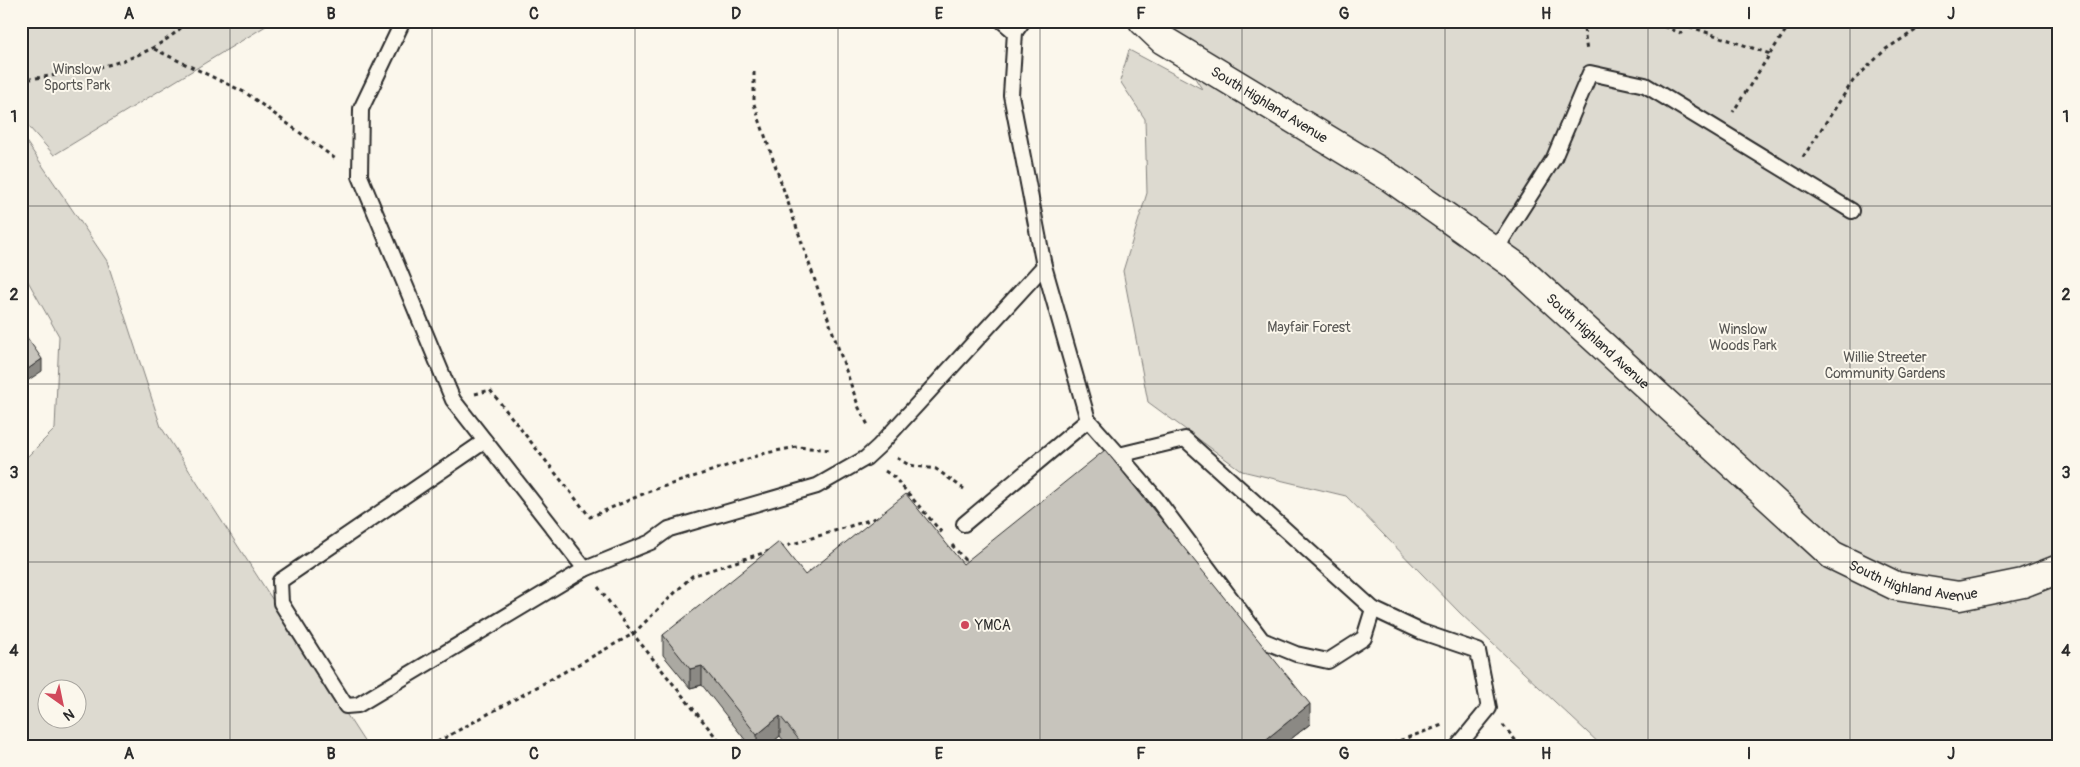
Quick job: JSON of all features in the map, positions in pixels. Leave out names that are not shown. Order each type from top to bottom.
[{"type":"street","name":"South Highland Avenue","points":[[1143,21],[1163,40],[1391,178],[1517,266],[1832,555],[1896,586],[1959,596],[2023,583],[2059,569]]},
{"type":"lane","points":[[403,21],[361,109],[360,176],[453,400],[585,569]]},
{"type":"lane","points":[[1002,21],[1019,27],[1011,95],[1044,266],[1088,420],[1155,497],[1262,640],[1296,654],[1328,661],[1364,638],[1373,609]]},
{"type":"lane","points":[[1497,252],[1503,238],[1554,158],[1590,73],[1645,85],[1852,211]]},
{"type":"lane","points":[[486,441],[280,581],[281,603],[346,706],[358,705],[585,569],[651,542],[669,528],[817,486],[866,458],[1044,266]]},
{"type":"lane","points":[[964,524],[1088,420]]},
{"type":"lane","points":[[1119,455],[1185,440],[1373,609],[1422,632],[1478,651],[1489,708],[1458,746]]},
{"type":"path","points":[[21,78],[23,80],[106,67],[154,48],[175,34],[188,21]]},
{"type":"path","points":[[1583,21],[1590,73]]},
{"type":"path","points":[[1649,21],[1681,34],[1685,24],[1770,54]]},
{"type":"path","points":[[1792,174],[1824,122],[1853,81],[1886,49],[1924,23],[1947,21]]},
{"type":"path","points":[[2051,21],[2059,28]]},
{"type":"path","points":[[1721,132],[1788,27]]},
{"type":"path","points":[[154,48],[246,93],[360,176]]},
{"type":"path","points":[[754,72],[754,104],[859,408],[879,446],[909,465],[936,469],[964,488]]},
{"type":"path","points":[[453,400],[490,390],[590,517],[650,491],[766,453],[797,447],[853,452],[866,458],[894,477],[975,571]]},
{"type":"path","points":[[908,508],[918,505]]},
{"type":"path","points":[[430,746],[633,634],[692,576],[880,517]]},
{"type":"path","points":[[585,569],[633,634],[724,746]]},
{"type":"path","points":[[1385,746],[1446,724]]},
{"type":"green space","name":"Winslow Sports Park","points":[[21,21],[274,21],[54,155],[21,118]]},
{"type":"green space","name":"Winslow Woods Park","points":[[1158,21],[2059,21],[2059,746],[1602,746],[1460,613],[1346,496],[1242,471],[1148,402],[1123,271],[1147,193],[1145,119],[1120,81],[1129,50],[1202,89]]},
{"type":"green space","points":[[21,134],[107,261],[161,427],[367,746],[21,746],[21,463],[55,429],[59,336],[21,269]]},
{"type":"building","points":[[21,329],[42,359],[21,374]]},
{"type":"building","name":"YMCA","points":[[1105,450],[1310,704],[1258,746],[804,746],[780,716],[757,735],[702,666],[690,669],[663,635],[779,542],[805,575],[906,494],[963,564]]},
{"type":"place","name":"YMCA","points":[[965,625]]},
{"type":"park label","name":"Mayfair Forest","points":[[1309,327]]},
{"type":"park label","name":"Willie Streeter Community Gardens","points":[[1885,366]]}]
